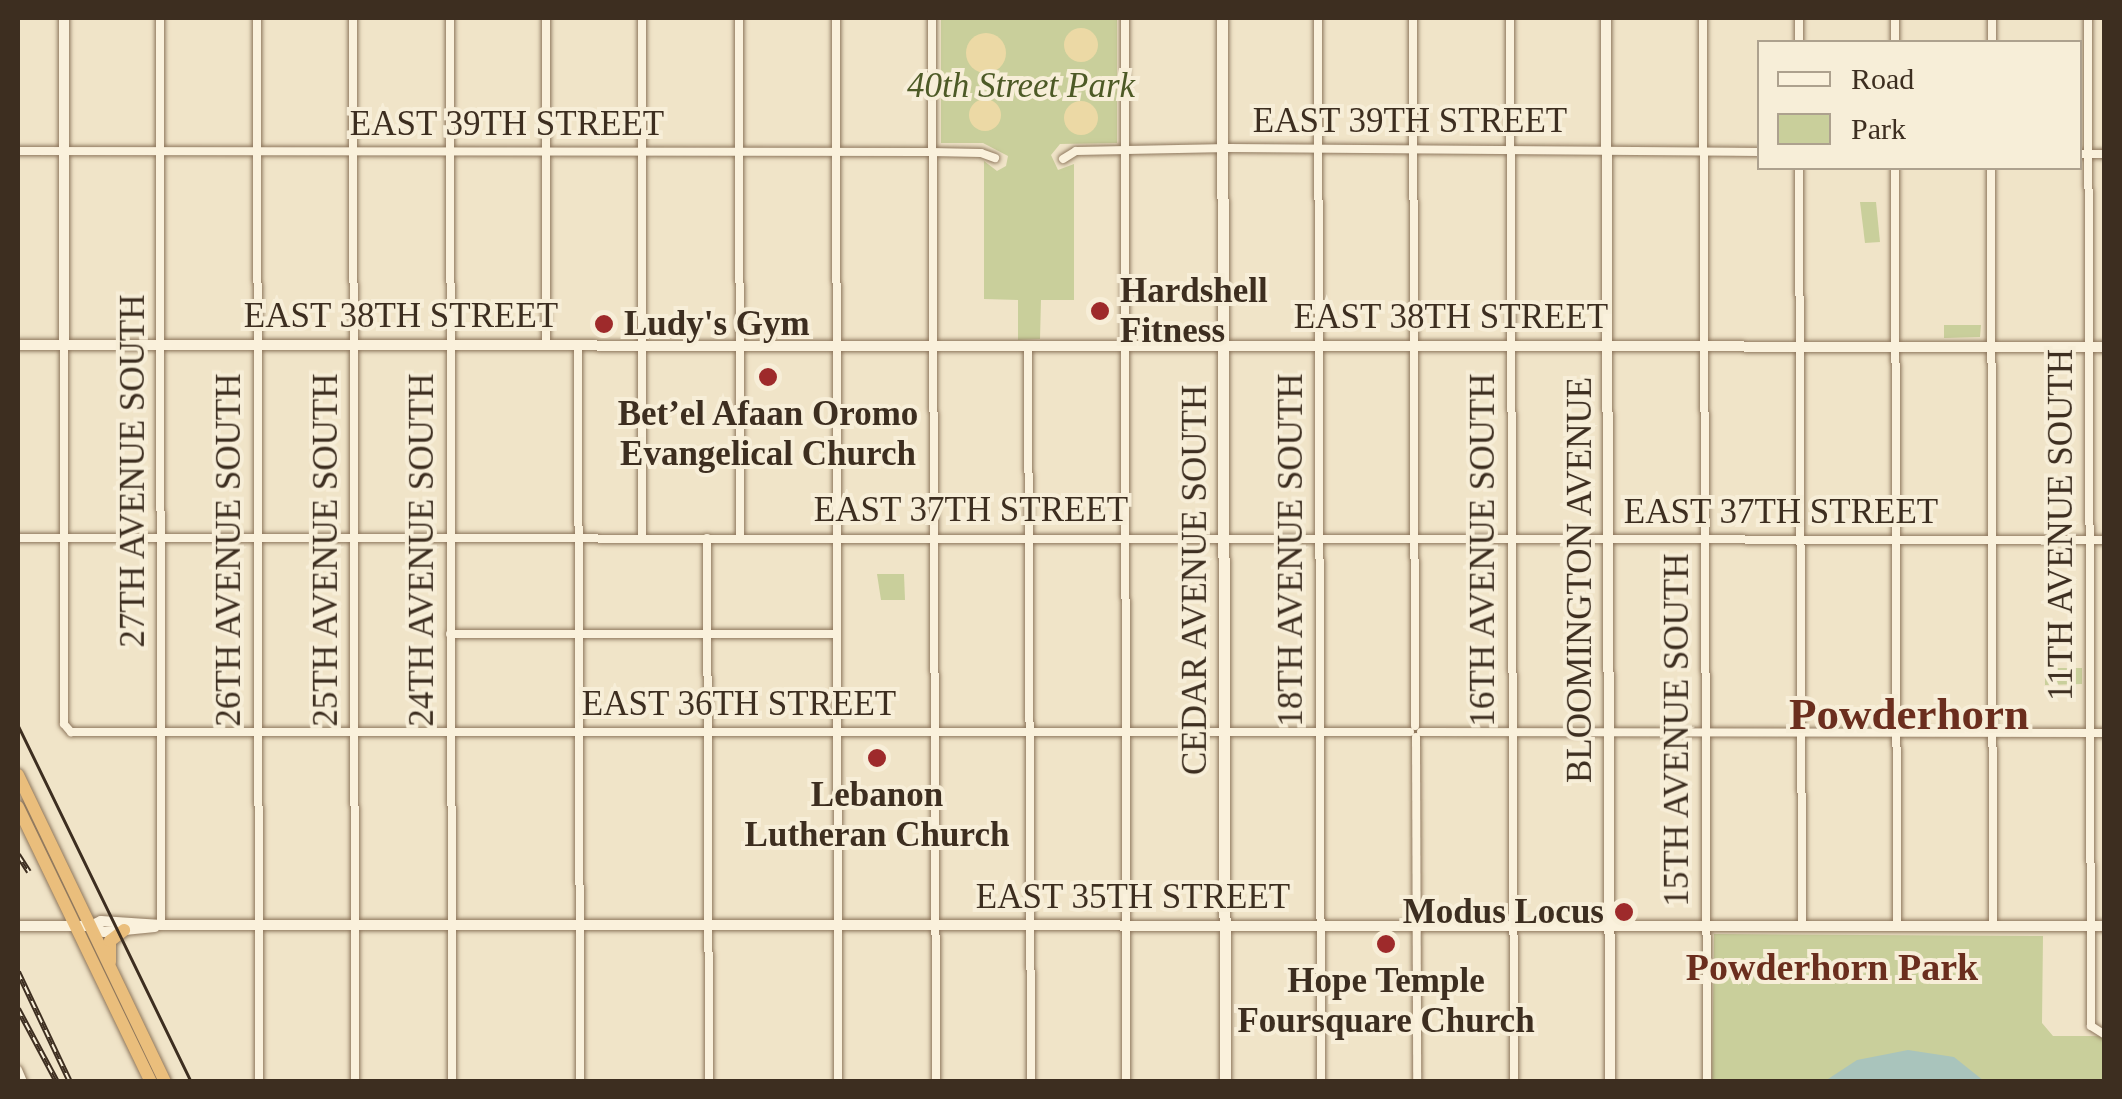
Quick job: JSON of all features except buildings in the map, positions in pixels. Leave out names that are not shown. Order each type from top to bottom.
[{"type":"highway","points":[[18,776],[165,1082]]},
{"type":"highway","points":[[18,808],[151,1082]]},
{"type":"highway","points":[[111,970],[110,942],[124,930]]},
{"type":"main road","name":"CEDAR AVENUE SOUTH","points":[[1222,18],[1225,1082]]},
{"type":"street","points":[[63,538],[64,18]]},
{"type":"street","name":"27TH AVENUE SOUTH","points":[[160,18],[161,925]]},
{"type":"street","name":"26TH AVENUE SOUTH","points":[[257,18],[258,1082]]},
{"type":"street","name":"25TH AVENUE SOUTH","points":[[353,18],[355,1082]]},
{"type":"street","name":"24TH AVENUE SOUTH","points":[[450,18],[452,1082]]},
{"type":"street","points":[[546,18],[546,344]]},
{"type":"street","points":[[642,18],[642,537]]},
{"type":"street","points":[[740,18],[740,537]]},
{"type":"street","points":[[836,18],[838,1082]]},
{"type":"street","points":[[932,18],[936,1082]]},
{"type":"street","points":[[1125,18],[1126,1082]]},
{"type":"street","name":"18TH AVENUE SOUTH","points":[[1318,18],[1321,1082]]},
{"type":"street","points":[[1413,18],[1416,1082]]},
{"type":"street","name":"16TH AVENUE SOUTH","points":[[1510,18],[1514,1082]]},
{"type":"street","name":"BLOOMINGTON AVENUE","points":[[1606,18],[1610,1082]]},
{"type":"street","name":"15TH AVENUE SOUTH","points":[[1702,18],[1707,1082]]},
{"type":"street","name":"11TH AVENUE SOUTH","points":[[2088,18],[2083,154],[2088,347],[2092,1026],[2100,1032]]},
{"type":"street","name":"EAST 39TH STREET","points":[[1063,159],[1076,152],[1318,148],[1757,152]]},
{"type":"street","name":"EAST 39TH STREET","points":[[18,151],[981,152],[995,158]]},
{"type":"street","points":[[2083,154],[2104,154]]},
{"type":"street","points":[[1799,170],[1802,926]]},
{"type":"street","points":[[1895,170],[1897,926]]},
{"type":"street","points":[[1991,170],[1993,926]]},
{"type":"street","points":[[578,344],[580,1082]]},
{"type":"street","points":[[1028,344],[1031,1082]]},
{"type":"street","name":"EAST 38TH STREET","points":[[18,345],[2104,347]]},
{"type":"street","name":"EAST 37TH STREET","points":[[18,538],[2104,540]]},
{"type":"street","name":"EAST 36TH STREET","points":[[63,538],[67,730],[2104,733]]},
{"type":"street","points":[[707,538],[709,1082]]},
{"type":"street","points":[[450,634],[836,634]]},
{"type":"street","name":"EAST 35TH STREET","points":[[18,926],[92,926],[101,922],[2104,926]]},
{"type":"street","name":"EAST 35TH STREET","points":[[92,926],[104,932],[161,925]]},
{"type":"street","points":[[18,1070],[23,1082]]},
{"type":"green space","name":"40th Street Park","points":[[941,18],[1117,18],[1117,143],[1060,144],[1051,155],[1058,170],[1074,164],[1074,300],[1041,300],[1040,339],[1018,340],[1018,300],[984,299],[984,161],[997,171],[1006,166],[1008,156],[983,143],[941,143]]},
{"type":"green space","points":[[1860,202],[1876,202],[1880,242],[1865,243]]},
{"type":"green space","points":[[1944,325],[1981,325],[1980,337],[1944,338]]},
{"type":"green space","points":[[877,574],[904,574],[905,600],[881,600]]},
{"type":"green space","points":[[2045,668],[2082,668],[2082,684],[2045,685]]},
{"type":"green space","name":"Powderhorn Park","points":[[1714,934],[2043,936],[2042,1023],[2053,1036],[2104,1036],[2104,1081],[1712,1082]]},
{"type":"sand","points":[[1081,28],[1093,33],[1098,45],[1093,57],[1081,62],[1069,57],[1064,45],[1069,33]]},
{"type":"sand","points":[[986,33],[1000,39],[1006,53],[1000,67],[986,73],[972,67],[966,53],[972,39]]},
{"type":"sand","points":[[985,99],[996,104],[1001,115],[996,126],[985,131],[974,126],[969,115],[974,104]]},
{"type":"sand","points":[[1081,101],[1093,106],[1098,118],[1093,130],[1081,135],[1069,130],[1064,118],[1069,106]]},
{"type":"water","points":[[1908,1050],[1954,1057],[1984,1081],[1825,1081],[1857,1060]]},
{"type":"tram line","points":[[18,725],[191,1082]]},
{"type":"railway","points":[[18,855],[29,872]]},
{"type":"railway","points":[[18,972],[70,1082]]},
{"type":"railway","points":[[18,1009],[57,1082]]},
{"type":"place","name":"Hardshell Fitness","points":[[1100,311]]},
{"type":"place","name":"Ludy's Gym","points":[[604,324]]},
{"type":"place","name":"Bet’el Afaan Oromo Evangelical Church","points":[[768,377]]},
{"type":"place","name":"Lebanon Lutheran Church","points":[[877,758]]},
{"type":"place","name":"Modus Locus","points":[[1624,912]]},
{"type":"place","name":"Hope Temple Foursquare Church","points":[[1386,944]]},
{"type":"district","name":"Powderhorn","points":[[1909,715]]},
{"type":"district","name":"Powderhorn Park","points":[[1832,968]]}]
